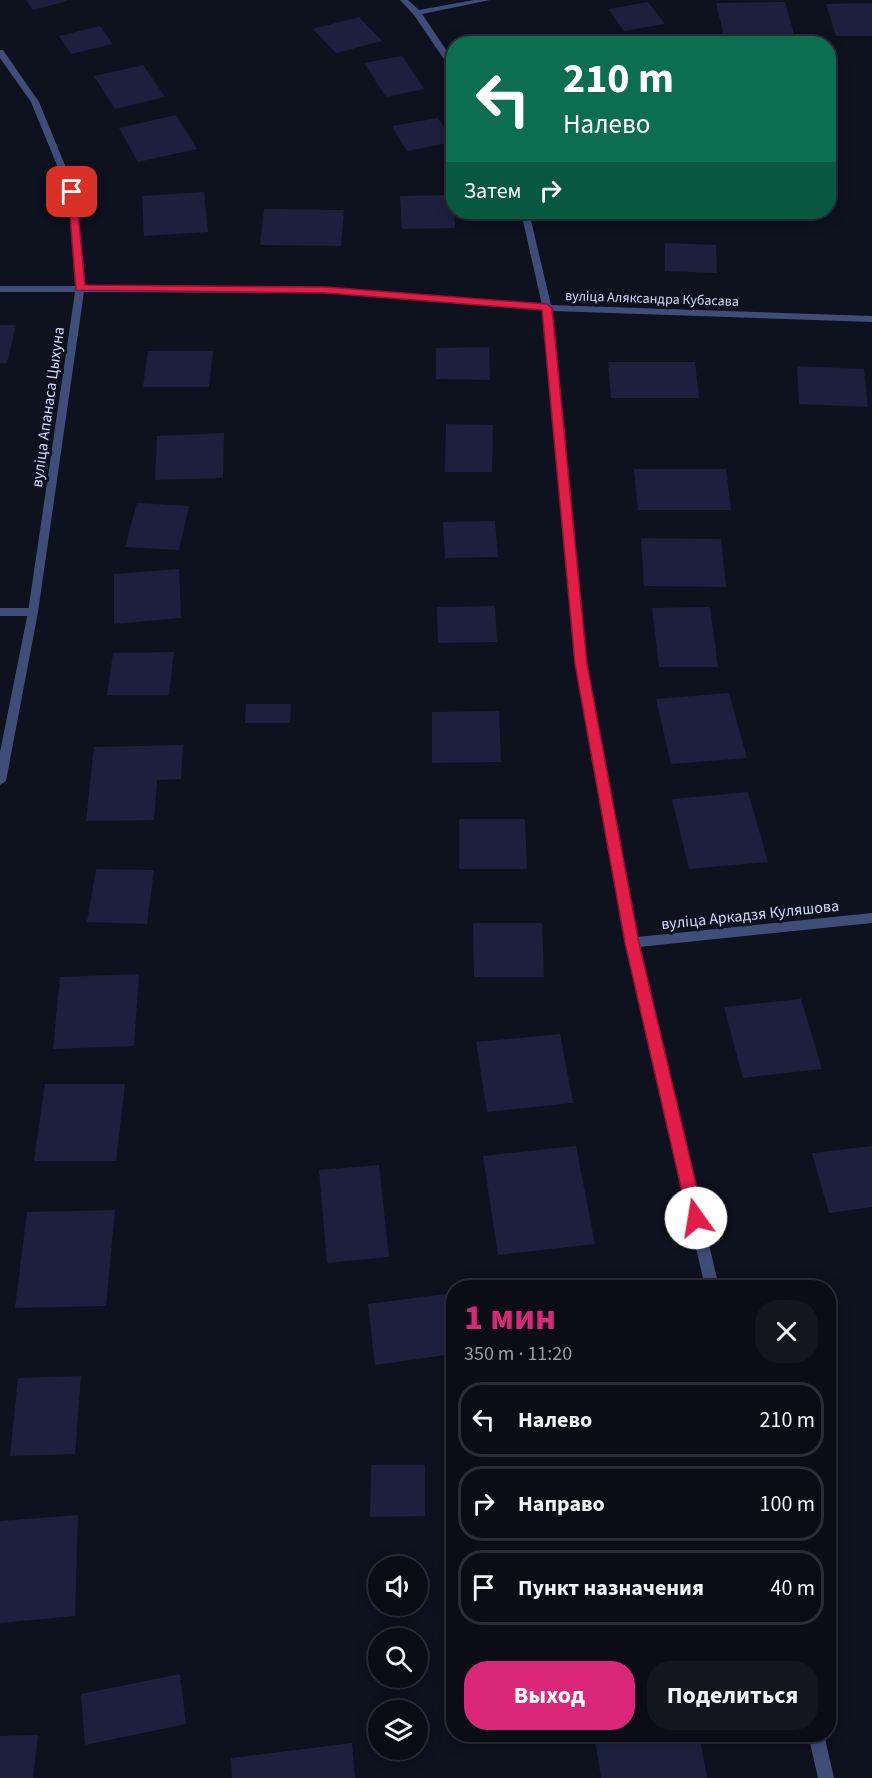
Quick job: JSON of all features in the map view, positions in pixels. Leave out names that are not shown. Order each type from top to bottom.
[{"type":"street","points":[[404,0],[417,13],[446,56]]},
{"type":"street","points":[[417,13],[486,0]]},
{"type":"street","name":"вуліца Апанаса Цыхуна","points":[[0,52],[35,102],[72,192],[80,288],[33,612],[0,781]]},
{"type":"street","points":[[527,219],[547,308],[581,664],[632,943],[710,1280]]},
{"type":"street","name":"вуліца Аляксандра Кубасава","points":[[0,289],[326,290],[547,308],[872,320]]},
{"type":"street","points":[[0,612],[33,612]]},
{"type":"street","name":"вуліца Аркадзя Куляшова","points":[[632,943],[872,918]]},
{"type":"street","points":[[818,1742],[826,1778]]},
{"type":"building","points":[[26,0],[67,0],[67,1],[33,10]]},
{"type":"building","points":[[648,2],[665,24],[624,31],[608,9]]},
{"type":"building","points":[[785,2],[794,34],[724,36],[716,3]]},
{"type":"building","points":[[872,3],[872,36],[836,36],[826,4]]},
{"type":"building","points":[[359,17],[382,41],[336,53],[313,29]]},
{"type":"building","points":[[100,26],[113,44],[71,54],[59,36]]},
{"type":"building","points":[[402,56],[424,89],[386,97],[364,63]]},
{"type":"building","points":[[143,65],[165,97],[115,109],[94,76]]},
{"type":"building","points":[[176,115],[197,149],[138,162],[119,128]]},
{"type":"building","points":[[438,118],[446,131],[446,143],[407,151],[392,126]]},
{"type":"building","points":[[204,192],[208,232],[144,236],[142,196]]},
{"type":"building","points":[[446,195],[446,219],[454,219],[455,228],[402,229],[400,196]]},
{"type":"building","points":[[264,209],[344,210],[341,246],[260,245]]},
{"type":"building","points":[[665,243],[716,245],[717,273],[665,271]]},
{"type":"building","points":[[0,325],[16,325],[7,363],[0,363]]},
{"type":"building","points":[[489,347],[490,380],[436,379],[436,348]]},
{"type":"building","points":[[148,351],[213,351],[209,387],[143,387]]},
{"type":"building","points":[[608,362],[695,362],[699,398],[611,398]]},
{"type":"building","points":[[797,366],[864,369],[868,407],[799,404]]},
{"type":"building","points":[[446,424],[493,425],[492,472],[445,472]]},
{"type":"building","points":[[224,433],[223,478],[155,480],[157,436]]},
{"type":"building","points":[[634,469],[726,469],[731,510],[638,510]]},
{"type":"building","points":[[137,503],[189,506],[179,550],[125,547]]},
{"type":"building","points":[[495,521],[498,557],[445,558],[443,522]]},
{"type":"building","points":[[641,538],[721,539],[726,587],[644,586]]},
{"type":"building","points":[[179,569],[181,618],[114,624],[114,574]]},
{"type":"building","points":[[495,606],[497,642],[438,643],[437,607]]},
{"type":"building","points":[[710,607],[718,667],[659,667],[652,608]]},
{"type":"building","points":[[174,652],[169,695],[107,695],[113,653]]},
{"type":"building","points":[[729,693],[747,758],[671,764],[656,699]]},
{"type":"building","points":[[246,704],[291,704],[290,723],[245,723]]},
{"type":"building","points":[[499,711],[501,762],[432,763],[432,712]]},
{"type":"building","points":[[183,745],[181,779],[157,780],[154,820],[86,821],[94,747]]},
{"type":"building","points":[[748,792],[768,862],[689,869],[672,799]]},
{"type":"building","points":[[459,819],[525,819],[527,869],[459,869]]},
{"type":"building","points":[[96,869],[154,870],[147,924],[87,922]]},
{"type":"building","points":[[473,923],[542,923],[544,977],[474,977]]},
{"type":"building","points":[[139,974],[134,1046],[53,1049],[60,977]]},
{"type":"building","points":[[801,999],[822,1069],[743,1078],[724,1007]]},
{"type":"building","points":[[560,1034],[573,1103],[487,1112],[476,1042]]},
{"type":"building","points":[[45,1084],[125,1084],[116,1161],[34,1161]]},
{"type":"building","points":[[576,1146],[595,1244],[498,1255],[483,1156]]},
{"type":"building","points":[[872,1146],[872,1207],[829,1213],[812,1153]]},
{"type":"building","points":[[379,1165],[389,1257],[327,1263],[319,1170]]},
{"type":"building","points":[[115,1210],[106,1306],[15,1308],[27,1212]]},
{"type":"building","points":[[446,1294],[446,1355],[375,1365],[368,1304]]},
{"type":"building","points":[[81,1376],[75,1454],[10,1456],[18,1378]]},
{"type":"building","points":[[371,1465],[425,1465],[425,1516],[370,1517]]},
{"type":"building","points":[[78,1515],[75,1616],[0,1623],[0,1521]]},
{"type":"building","points":[[180,1674],[186,1724],[85,1745],[81,1694]]},
{"type":"building","points":[[38,1735],[33,1778],[0,1778],[0,1736]]},
{"type":"building","points":[[595,1742],[700,1742],[707,1778],[601,1778]]},
{"type":"building","points":[[352,1743],[355,1778],[232,1778],[231,1758]]},
{"type":"route","points":[[72,192],[80,288],[326,290],[547,308],[581,664],[632,943],[696,1218]]}]
